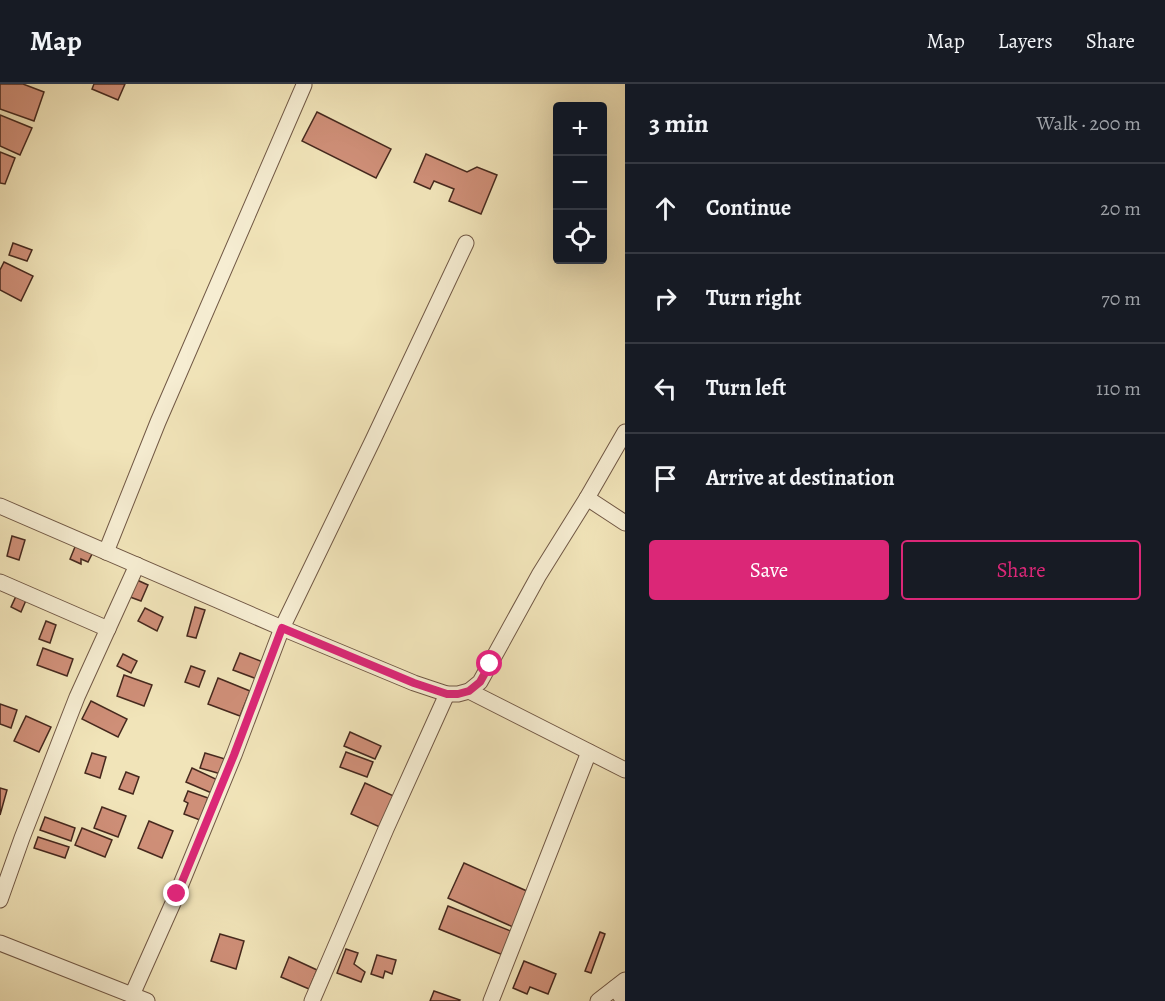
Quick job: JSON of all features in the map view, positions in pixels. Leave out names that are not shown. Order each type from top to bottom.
[{"type":"street","points":[[106,552],[163,411],[304,85]]},
{"type":"street","points":[[132,995],[225,777],[282,628],[465,243]]},
{"type":"street","points":[[0,506],[414,683],[447,694],[458,694],[469,691],[480,682],[539,575],[625,432]]},
{"type":"street","points":[[587,498],[625,523]]},
{"type":"street","points":[[0,900],[77,697],[136,565]]},
{"type":"street","points":[[0,582],[108,628]]},
{"type":"street","points":[[469,691],[625,770]]},
{"type":"street","points":[[312,1001],[447,694]]},
{"type":"street","points":[[491,1001],[589,752]]},
{"type":"street","points":[[0,943],[147,1001]]},
{"type":"street","points":[[598,1001],[621,990]]},
{"type":"building","points":[[0,84],[23,84],[44,92],[34,121],[0,109]]},
{"type":"building","points":[[94,84],[125,84],[118,100],[92,89]]},
{"type":"building","points":[[317,112],[391,149],[376,178],[302,141]]},
{"type":"building","points":[[0,115],[32,128],[20,155],[0,146]]},
{"type":"building","points":[[0,152],[15,158],[5,184],[0,183]]},
{"type":"building","points":[[426,154],[467,172],[477,167],[497,175],[481,214],[449,201],[454,189],[434,181],[430,189],[414,182]]},
{"type":"building","points":[[13,243],[32,250],[27,261],[9,255]]},
{"type":"building","points":[[4,262],[33,276],[21,301],[0,290],[0,270]]},
{"type":"building","points":[[12,536],[25,540],[19,560],[7,556]]},
{"type":"building","points":[[77,542],[94,550],[88,562],[81,559],[81,564],[70,559]]},
{"type":"building","points":[[137,580],[148,585],[141,601],[130,597]]},
{"type":"building","points":[[17,594],[27,598],[21,612],[11,607]]},
{"type":"building","points":[[195,607],[205,610],[196,638],[187,636]]},
{"type":"building","points":[[145,608],[163,617],[157,631],[138,621]]},
{"type":"building","points":[[46,621],[56,625],[50,643],[39,639]]},
{"type":"building","points":[[43,648],[73,659],[67,676],[37,665]]},
{"type":"building","points":[[240,653],[263,662],[257,679],[233,670]]},
{"type":"building","points":[[123,654],[137,661],[131,673],[117,666]]},
{"type":"building","points":[[191,666],[205,671],[199,687],[185,682]]},
{"type":"building","points":[[124,675],[152,685],[144,706],[117,696]]},
{"type":"building","points":[[218,678],[250,691],[240,716],[208,704]]},
{"type":"building","points":[[91,701],[127,719],[118,737],[82,719]]},
{"type":"building","points":[[0,704],[17,710],[11,728],[0,724]]},
{"type":"building","points":[[26,716],[51,727],[39,752],[14,741]]},
{"type":"building","points":[[350,732],[381,746],[375,759],[344,746]]},
{"type":"building","points":[[346,752],[373,762],[367,777],[340,767]]},
{"type":"building","points":[[92,753],[106,757],[100,778],[85,773]]},
{"type":"building","points":[[205,753],[225,759],[221,774],[200,768]]},
{"type":"building","points":[[192,768],[220,781],[214,794],[186,782]]},
{"type":"building","points":[[126,772],[139,777],[133,794],[119,789]]},
{"type":"building","points":[[365,783],[396,797],[382,828],[351,814]]},
{"type":"building","points":[[0,788],[7,790],[0,815]]},
{"type":"building","points":[[188,791],[208,798],[200,820],[184,814],[188,803],[184,801]]},
{"type":"building","points":[[102,807],[126,816],[118,837],[94,828]]},
{"type":"building","points":[[45,817],[75,828],[71,841],[40,830]]},
{"type":"building","points":[[149,821],[173,831],[162,858],[138,848]]},
{"type":"building","points":[[82,828],[112,840],[105,857],[75,845]]},
{"type":"building","points":[[38,837],[69,847],[65,858],[34,848]]},
{"type":"building","points":[[464,863],[529,892],[513,927],[448,898]]},
{"type":"building","points":[[448,906],[513,932],[503,955],[439,929]]},
{"type":"building","points":[[600,932],[605,934],[591,973],[585,971]]},
{"type":"building","points":[[220,934],[244,941],[236,969],[211,961]]},
{"type":"building","points":[[346,949],[358,953],[354,964],[365,972],[361,982],[337,973]]},
{"type":"building","points":[[377,955],[396,960],[392,974],[385,971],[383,978],[371,974]]},
{"type":"building","points":[[289,957],[317,970],[309,989],[281,977]]},
{"type":"building","points":[[524,961],[556,974],[548,994],[530,987],[527,994],[513,988]]},
{"type":"building","points":[[434,991],[460,1000],[430,1001]]},
{"type":"route","points":[[177,894],[234,755],[282,628],[414,683],[447,694],[469,691],[480,682],[490,664]]}]
